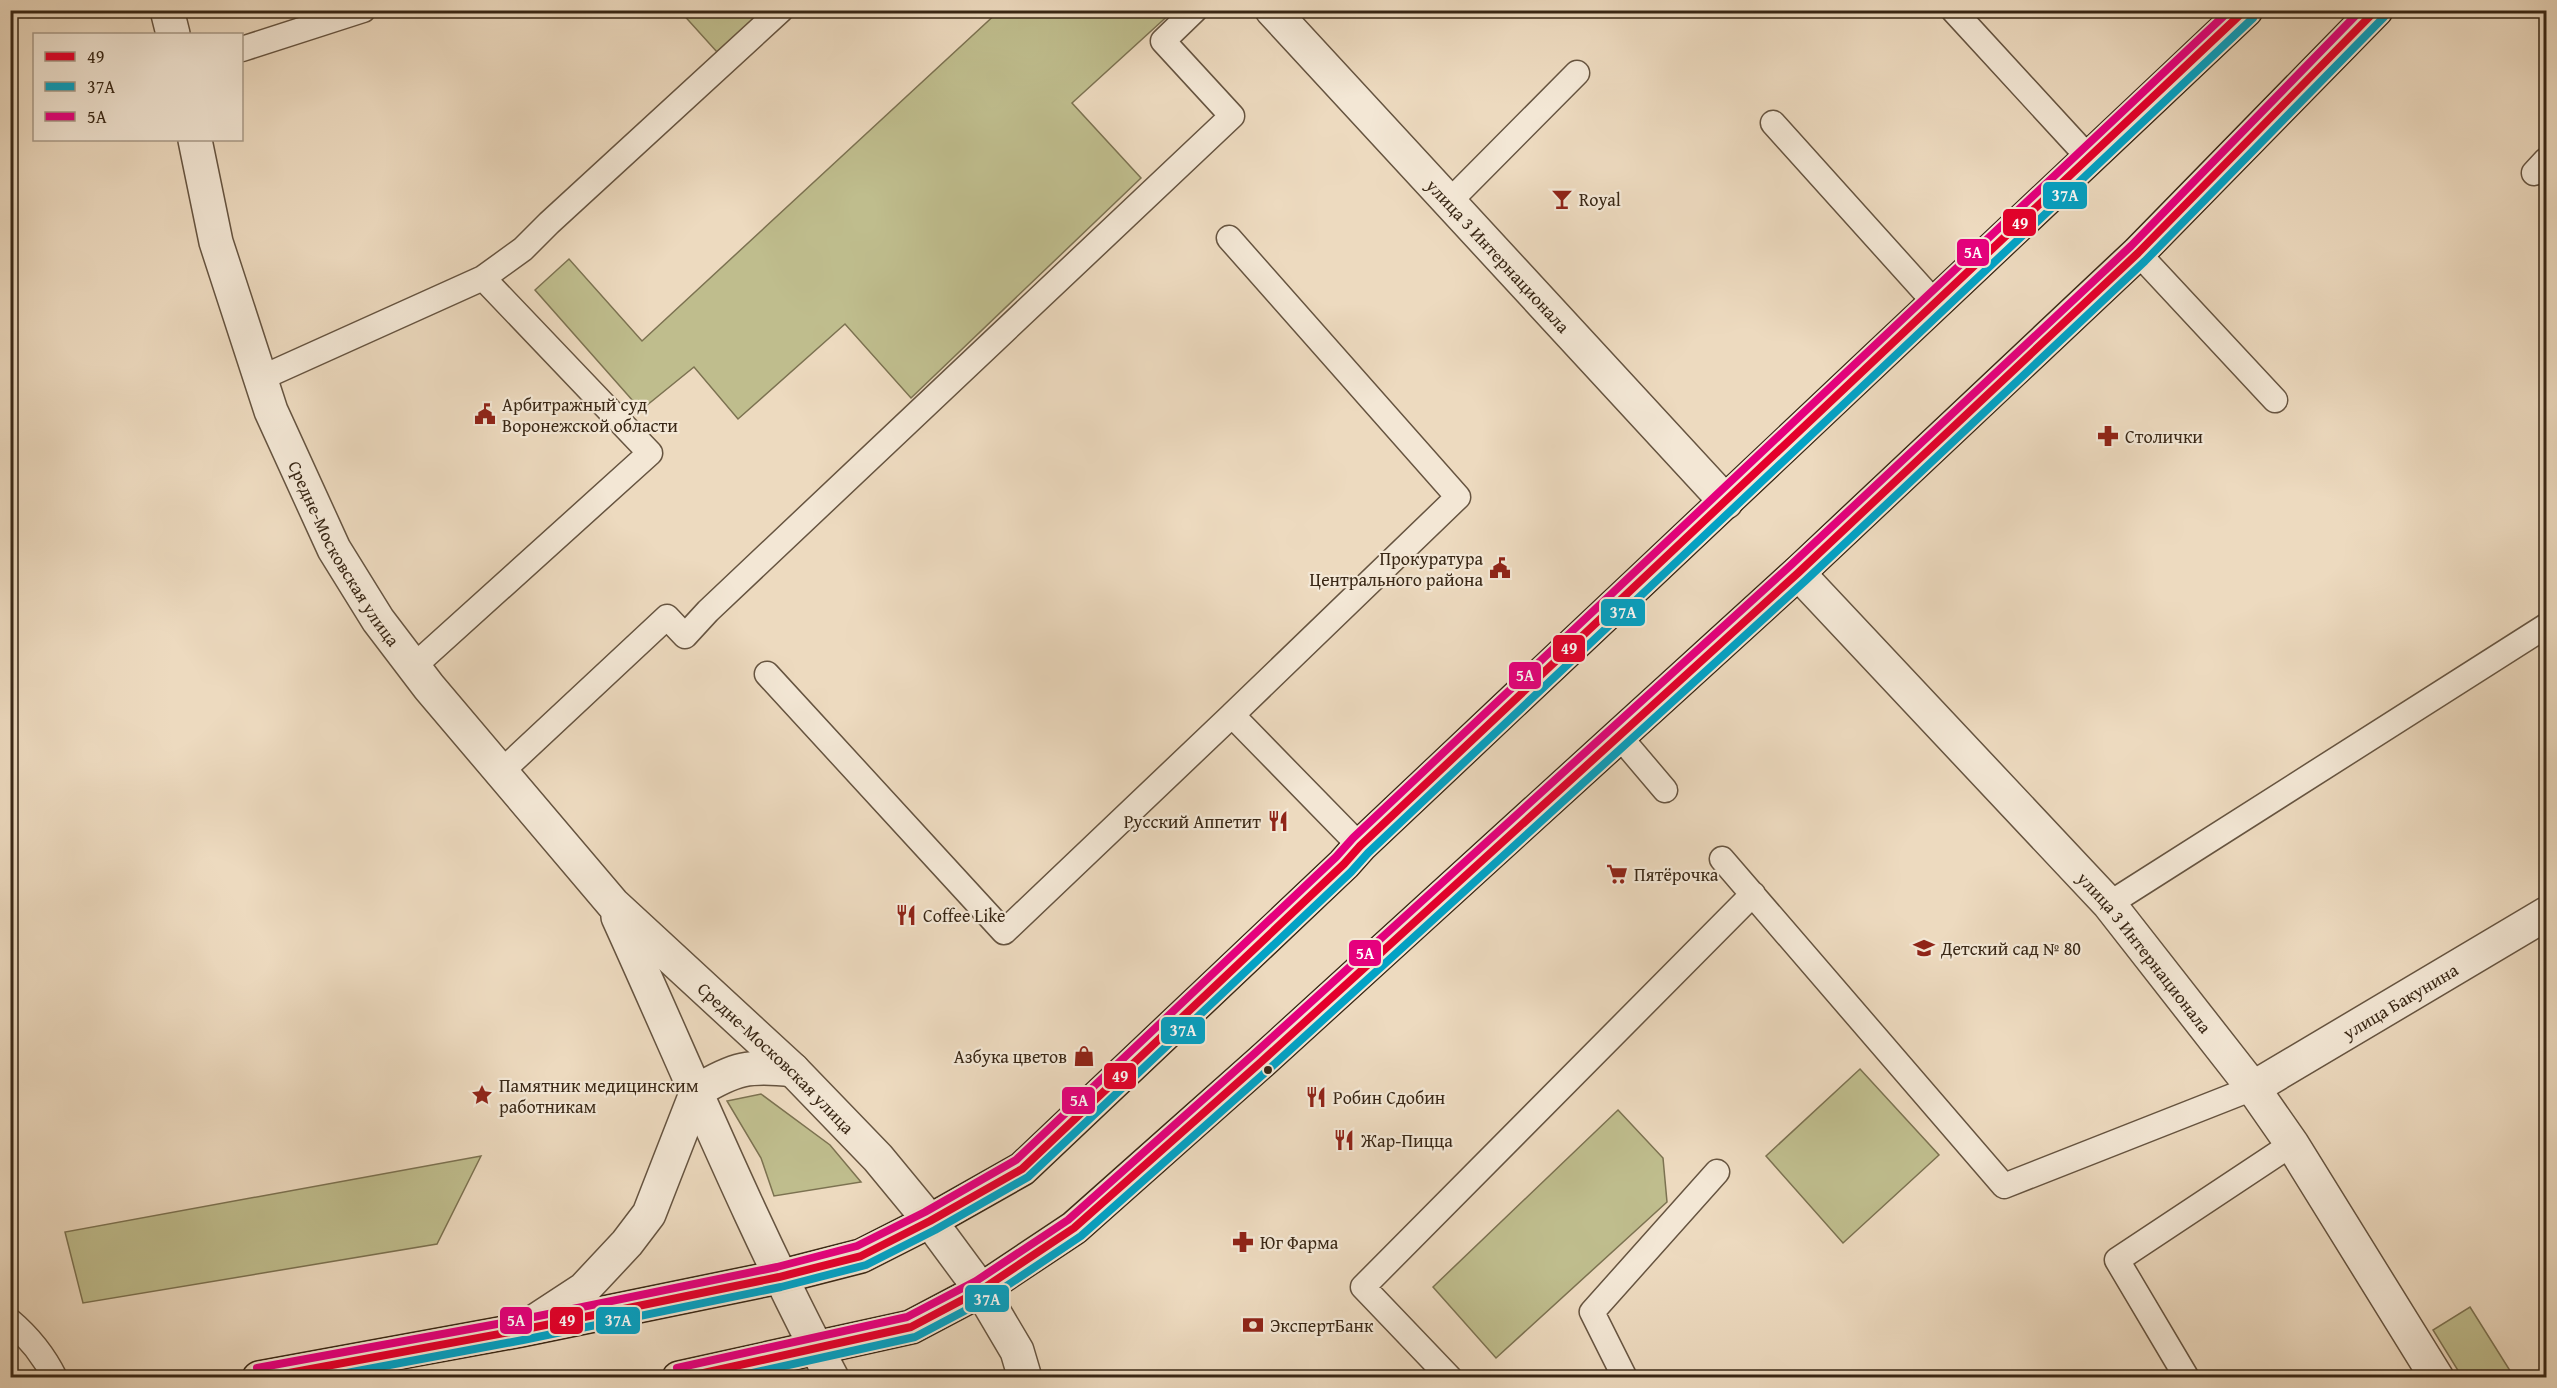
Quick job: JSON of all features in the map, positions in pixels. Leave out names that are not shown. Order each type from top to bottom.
[{"type":"main road","points":[[259,1377],[521,1330],[779,1277],[861,1256],[930,1221],[1022,1169],[1344,864],[1360,846],[2246,10]]},
{"type":"main road","points":[[679,1377],[816,1349],[912,1326],[981,1290],[1074,1228],[1262,1062],[1797,573],[2138,253],[2376,10]]},
{"type":"street","points":[[167,10],[172,33]]},
{"type":"street","name":"улица 3 Интернационала","points":[[1272,10],[1726,502]]},
{"type":"street","name":"Средне-Московская улица","points":[[195,141],[216,243],[271,411],[334,549],[378,620],[413,667],[613,904],[793,1070],[878,1158],[930,1221],[981,1290],[1017,1351],[1025,1377]]},
{"type":"street","name":"улица 3 Интернационала","points":[[1797,573],[2109,904],[2253,1088],[2292,1144],[2437,1377]]},
{"type":"street","name":"Средне-Московская улица","points":[[613,904],[779,1277],[832,1377]]},
{"type":"street","name":"улица Бакунина","points":[[2253,1088],[2547,914]]},
{"type":"street","points":[[521,1330],[584,1289],[627,1243],[650,1214],[697,1091],[724,1074],[756,1066],[793,1070]]},
{"type":"lane","points":[[243,49],[363,10]]},
{"type":"lane","points":[[260,379],[483,278],[524,249],[781,10]]},
{"type":"lane","points":[[501,772],[667,617],[685,636],[713,615],[1176,176],[1232,116],[1163,41],[1195,10]]},
{"type":"lane","points":[[1953,10],[2089,159]]},
{"type":"lane","points":[[1449,202],[1577,73]]},
{"type":"lane","points":[[1773,123],[1936,304]]},
{"type":"lane","points":[[767,674],[1004,932],[1458,497],[1229,238]]},
{"type":"lane","points":[[2138,253],[2275,400]]},
{"type":"lane","points":[[413,667],[650,453],[483,278]]},
{"type":"lane","points":[[2109,904],[2547,626]]},
{"type":"lane","points":[[1232,715],[1360,846]]},
{"type":"lane","points":[[1620,737],[1665,790]]},
{"type":"lane","points":[[1722,859],[2004,1186],[2253,1088]]},
{"type":"lane","points":[[1450,1377],[1363,1287],[1753,894]]},
{"type":"lane","points":[[2187,1377],[2117,1260],[2292,1144]]},
{"type":"lane","points":[[1625,1377],[1592,1312],[1718,1172]]},
{"type":"lane","points":[[10,1321],[29,1339],[47,1362],[55,1377]]},
{"type":"shaded area","points":[[680,11],[763,11],[717,52]]},
{"type":"shaded area","points":[[999,11],[1173,11],[1072,103],[1141,178],[911,398],[845,324],[738,419],[694,367],[641,410],[535,290],[569,259],[642,341]]},
{"type":"shaded area","points":[[1860,1069],[1939,1155],[1843,1243],[1766,1156]]},
{"type":"shaded area","points":[[761,1094],[830,1145],[861,1182],[774,1196],[761,1158],[727,1101]]},
{"type":"shaded area","points":[[1618,1110],[1663,1158],[1667,1202],[1496,1358],[1433,1287]]},
{"type":"shaded area","points":[[481,1156],[437,1244],[83,1303],[65,1232]]},
{"type":"shaded area","points":[[2470,1307],[2514,1377],[2462,1377],[2433,1330]]},
{"type":"transit line","name":"5А","points":[[257,1368],[519,1320],[777,1267],[857,1246],[925,1212],[1016,1160],[1336,857],[1353,838],[2230,10]]},
{"type":"transit line","name":"49","points":[[262,1378],[521,1330],[779,1277],[861,1256],[930,1221],[1022,1169],[1344,864],[1360,846],[2245,10]]},
{"type":"transit line","name":"5А","points":[[677,1368],[907,1317],[976,1281],[1068,1220],[1254,1054],[1791,565],[2131,246],[2361,10]]},
{"type":"transit line","name":"49","points":[[681,1378],[911,1327],[981,1290],[1074,1228],[1261,1062],[1798,573],[2138,253],[2376,10]]},
{"type":"transit line","name":"37А","points":[[730,1378],[915,1337],[987,1299],[1081,1236],[1268,1070],[1805,581],[2145,261],[2384,17]]},
{"type":"transit line","name":"37А","points":[[320,1378],[523,1340],[781,1287],[866,1265],[935,1230],[1028,1177],[2253,18]]},
{"type":"place","name":"Royal","points":[[1562,199]]},
{"type":"place","name":"Арбитражный суд Воронежской области","points":[[485,414]]},
{"type":"place","name":"Столички","points":[[2108,436]]},
{"type":"place","name":"Прокуратура Центрального района","points":[[1500,568]]},
{"type":"place","name":"Русский Аппетит","points":[[1278,821]]},
{"type":"place","name":"Пятёрочка","points":[[1617,874]]},
{"type":"place","name":"Coffee Like","points":[[906,915]]},
{"type":"place","name":"Детский сад № 80","points":[[1924,948]]},
{"type":"place","name":"Азбука цветов","points":[[1084,1056]]},
{"type":"place","name":"Памятник медицинским работникам","points":[[482,1095]]},
{"type":"place","name":"Робин Сдобин","points":[[1316,1097]]},
{"type":"place","name":"Жар-Пицца","points":[[1344,1140]]},
{"type":"place","name":"Юг Фарма","points":[[1243,1242]]},
{"type":"place","name":"ЭкспертБанк","points":[[1253,1325]]}]
